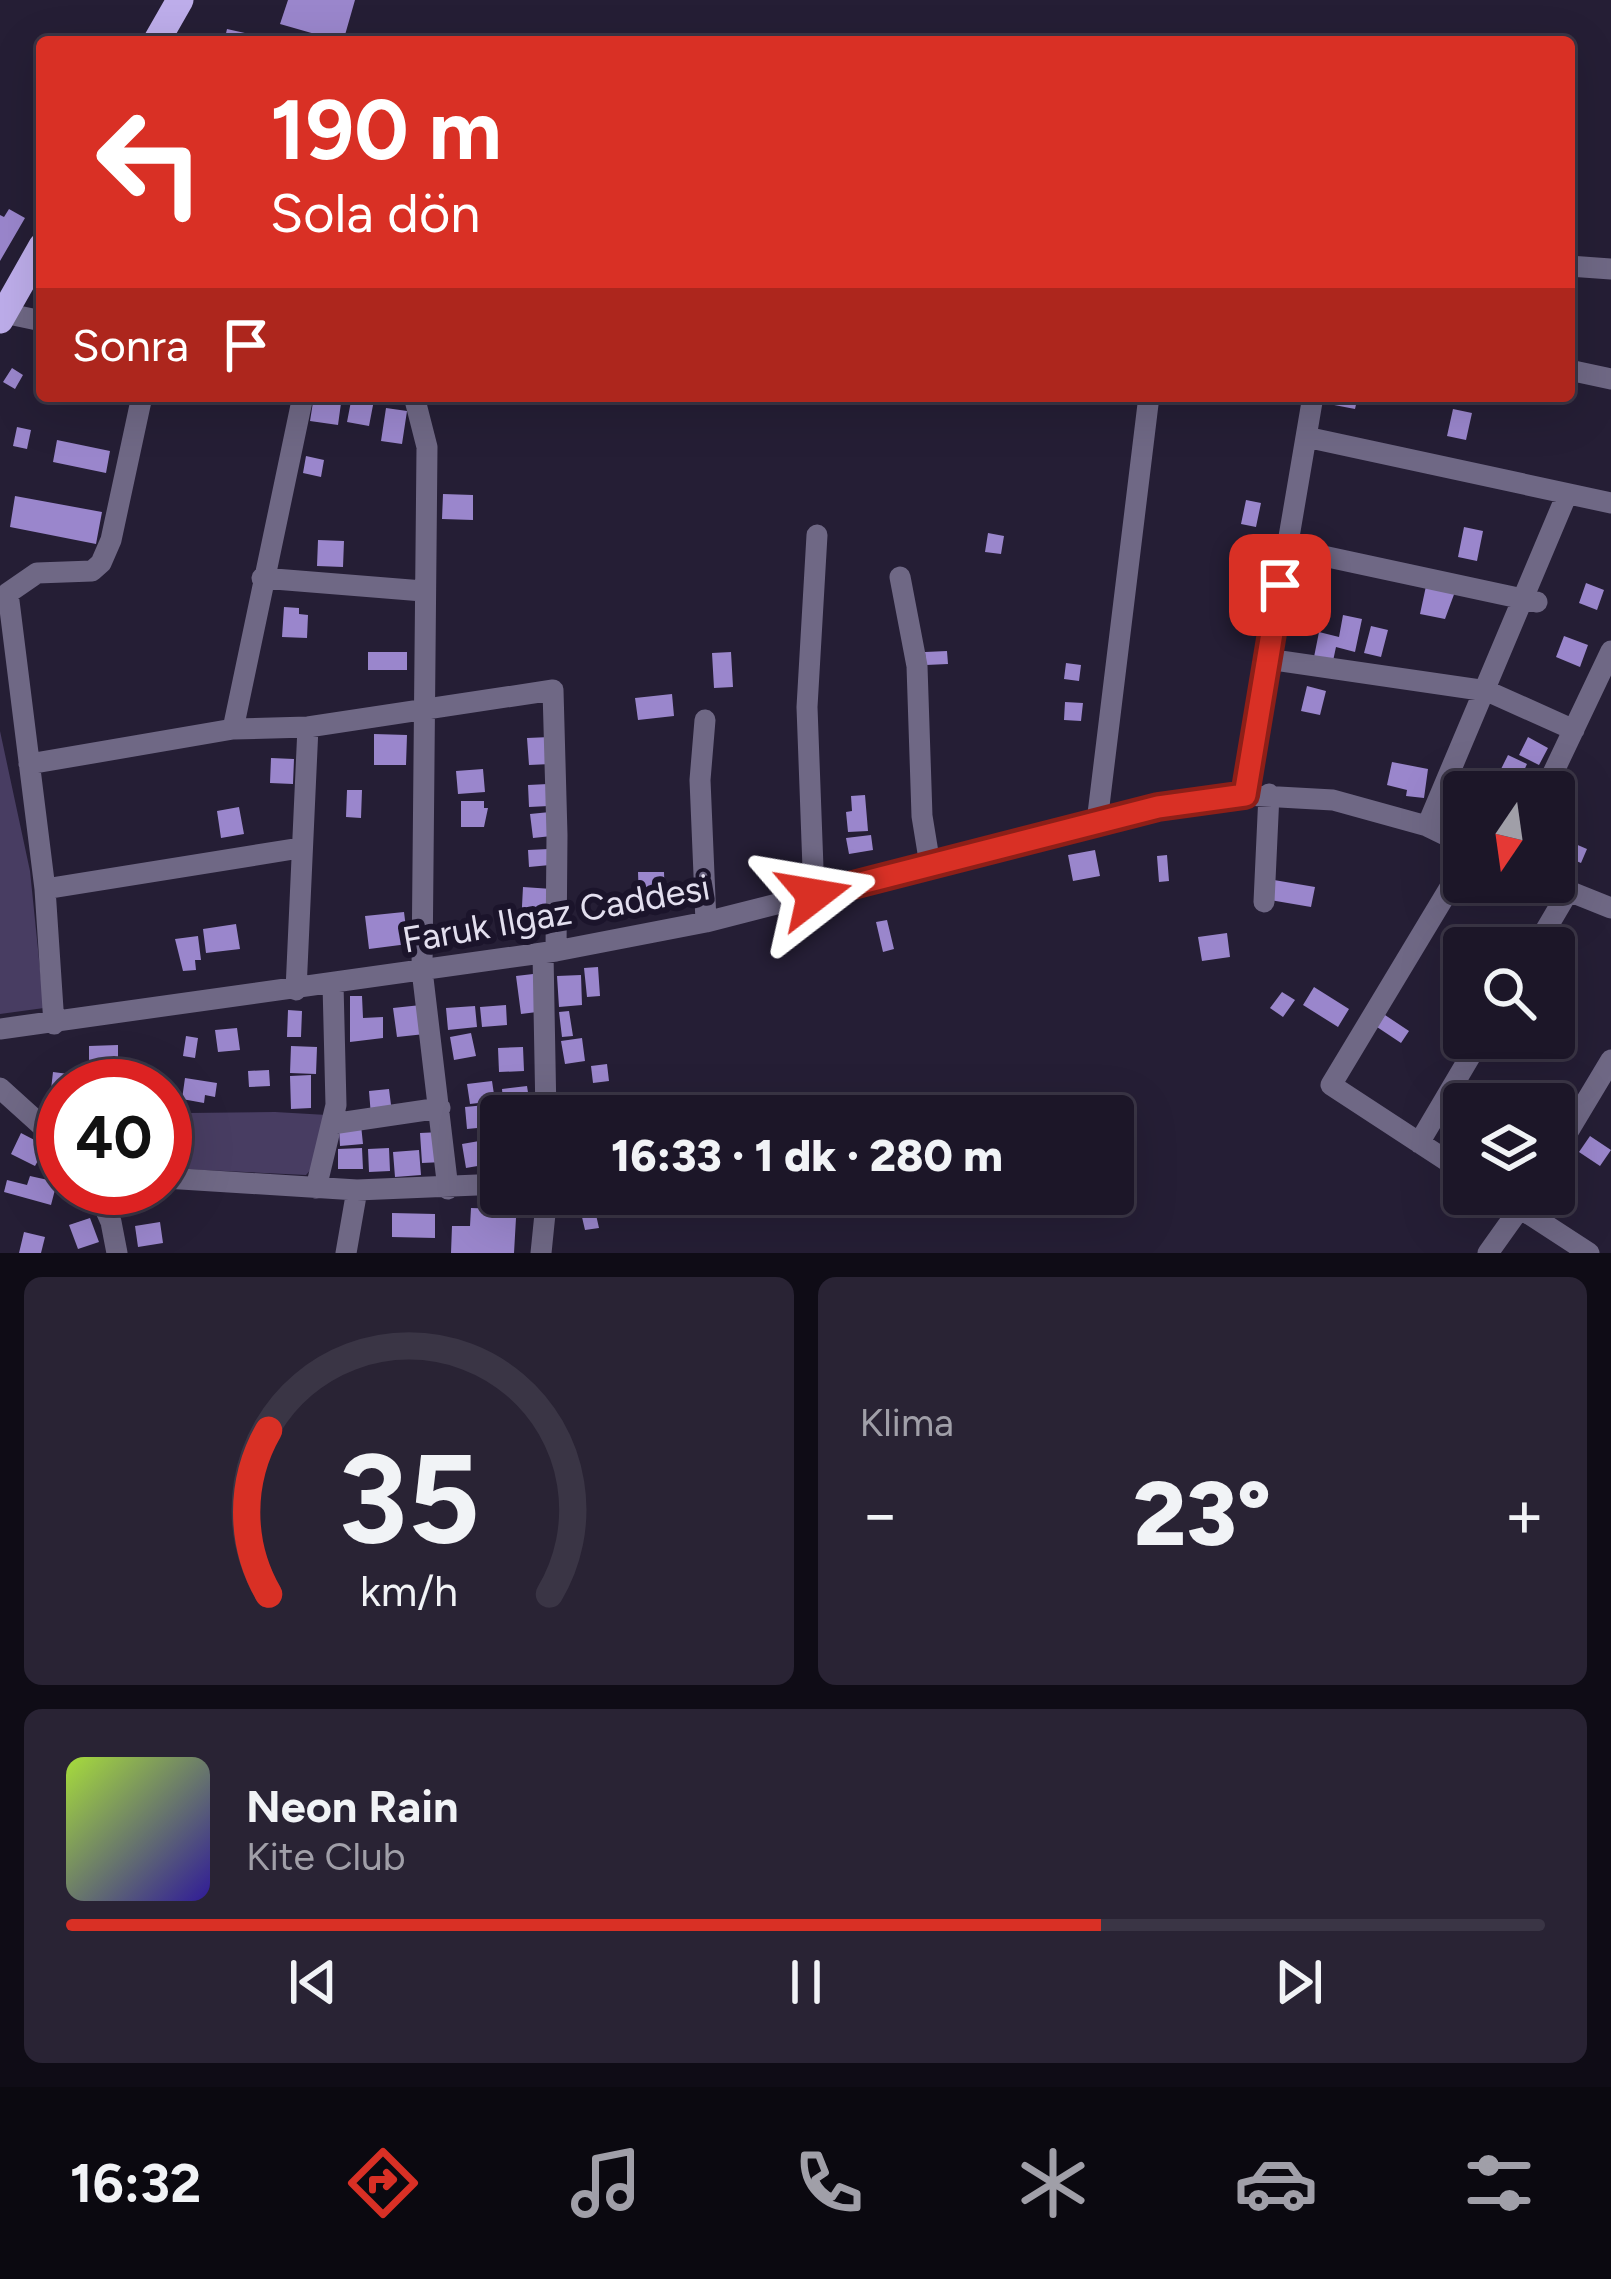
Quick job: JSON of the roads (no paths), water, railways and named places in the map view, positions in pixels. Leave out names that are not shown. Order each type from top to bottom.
[{"type":"main road","points":[[159,36],[180,0]]},
{"type":"main road","points":[[2,316],[36,256]]},
{"type":"street","points":[[1575,266],[1611,269]]},
{"type":"street","points":[[2,316],[36,320]]},
{"type":"street","points":[[1575,371],[1611,379]]},
{"type":"street","points":[[54,1024],[45,889],[8,593],[37,573],[92,571],[101,563],[111,540],[141,402]]},
{"type":"street","points":[[233,729],[302,402]]},
{"type":"street","points":[[416,402],[427,446],[422,970],[448,1189]]},
{"type":"street","points":[[1097,822],[1148,402]]},
{"type":"street","points":[[1245,795],[1312,402]]},
{"type":"street","points":[[1306,437],[1611,503]]},
{"type":"street","points":[[1426,826],[1529,600],[1567,494]]},
{"type":"street","points":[[814,895],[807,707],[817,535]]},
{"type":"street","points":[[1286,548],[1529,600]]},
{"type":"street","points":[[900,577],[916,666],[922,816],[930,866]]},
{"type":"street","points":[[262,578],[423,591]]},
{"type":"street","points":[[1554,771],[1611,651]]},
{"type":"street","points":[[1267,659],[1486,691],[1574,730]]},
{"type":"street","points":[[29,764],[233,729],[308,728],[553,690],[557,835],[546,1095]]},
{"type":"street","points":[[705,720],[700,780],[706,922]]},
{"type":"street","points":[[296,990],[308,728]]},
{"type":"street","points":[[1264,902],[1269,794]]},
{"type":"street","name":"Faruk Ilgaz Caddesi","points":[[0,1029],[549,952],[706,922],[1158,807],[1245,795],[1333,800],[1443,834]]},
{"type":"street","points":[[45,889],[300,848]]},
{"type":"street","points":[[1575,895],[1611,908]]},
{"type":"street","points":[[1443,899],[1331,1085],[1443,1158]]},
{"type":"street","points":[[316,1188],[336,1106],[333,985]]},
{"type":"street","points":[[1419,1143],[1469,1059]]},
{"type":"street","points":[[1575,1120],[1611,1060]]},
{"type":"street","points":[[0,1088],[36,1121]]},
{"type":"street","points":[[332,1124],[440,1108]]},
{"type":"street","points":[[192,1180],[357,1190],[480,1186]]},
{"type":"street","points":[[346,1253],[357,1190]]},
{"type":"street","points":[[108,1215],[117,1253]]},
{"type":"street","points":[[541,1253],[546,1215]]},
{"type":"street","points":[[1488,1253],[1516,1215]]},
{"type":"street","points":[[1542,1215],[1589,1253]]}]
